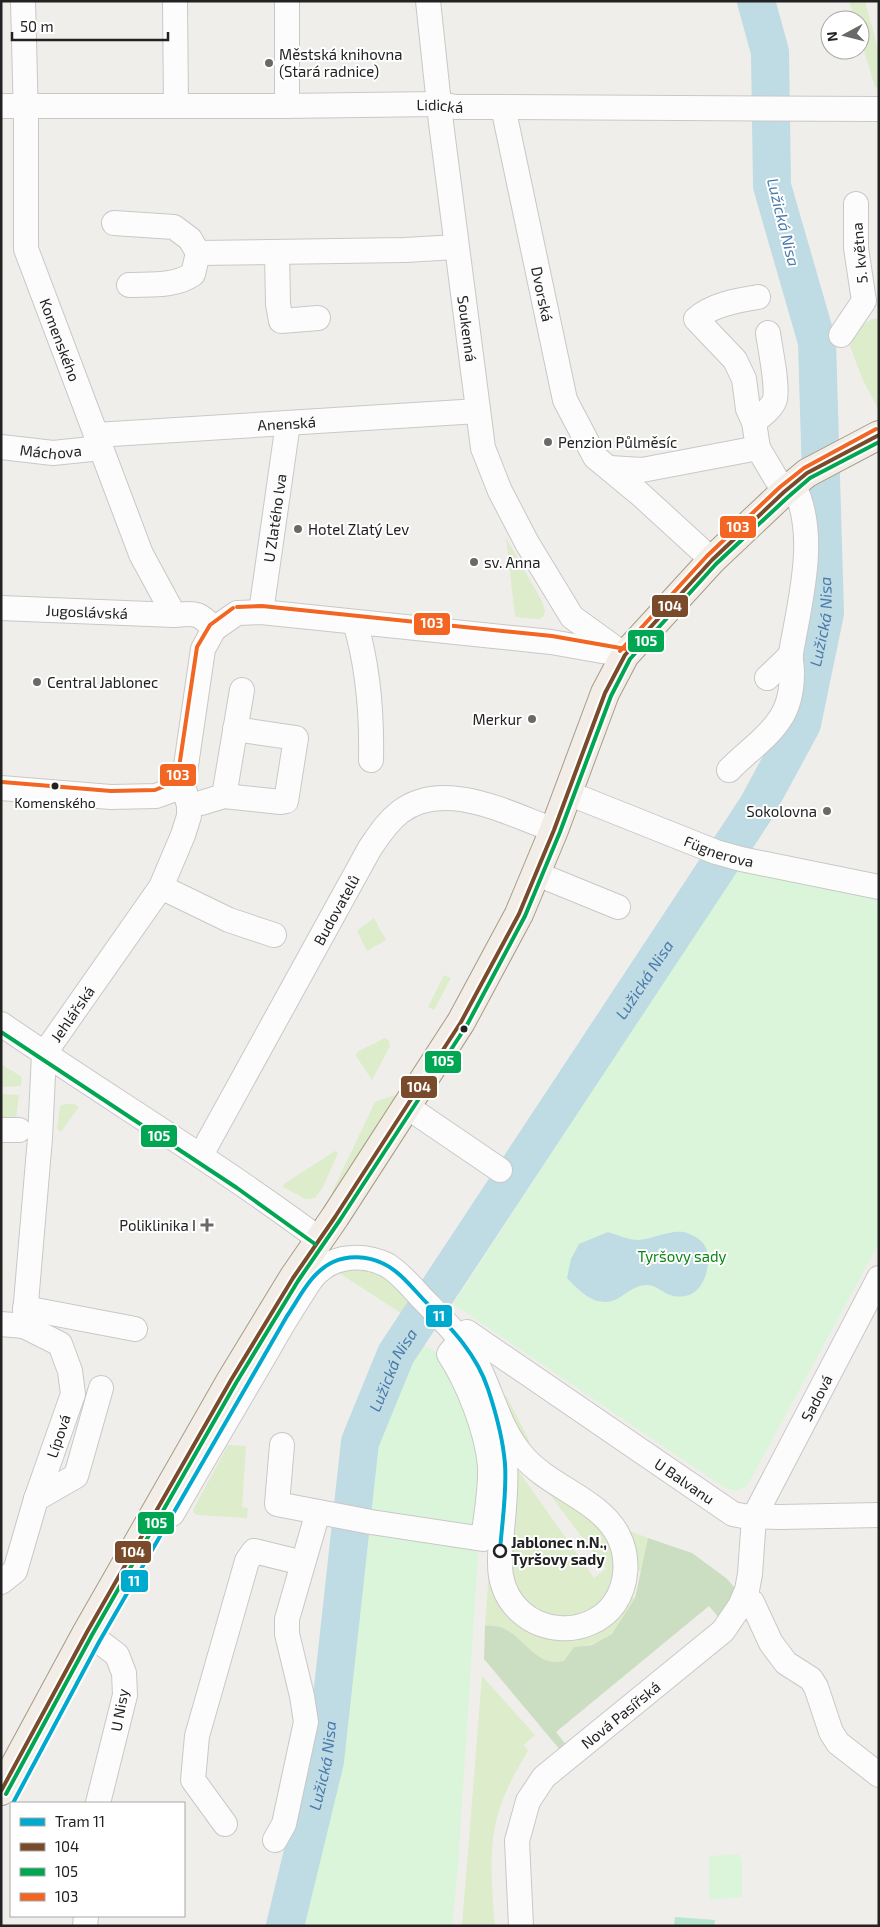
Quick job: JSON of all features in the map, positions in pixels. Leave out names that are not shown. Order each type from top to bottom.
[{"type":"main road","points":[[1,1791],[87,1632],[153,1516],[279,1316],[319,1239],[335,1218],[461,1022],[520,914],[554,830],[605,693],[625,655],[712,560],[795,483],[845,452],[879,435]]},
{"type":"street","name":"Komenského","points":[[23,1],[26,249],[141,554],[174,615]]},
{"type":"street","points":[[175,1],[176,106]]},
{"type":"street","points":[[287,1],[287,106]]},
{"type":"street","name":"Soukenná","points":[[428,1],[456,247],[483,448],[500,491],[527,543],[572,617],[625,655]]},
{"type":"street","name":"Lidická","points":[[1,106],[439,104],[456,107],[879,110]]},
{"type":"street","name":"Dvorská","points":[[503,107],[565,400],[595,457],[641,495],[712,560]]},
{"type":"street","name":"5. května","points":[[841,335],[872,304],[856,248],[856,204]]},
{"type":"street","points":[[114,223],[174,227],[190,239],[198,253],[193,274],[184,281],[168,284],[129,284]]},
{"type":"street","points":[[198,253],[405,250],[456,247]]},
{"type":"street","points":[[277,252],[278,304],[281,321],[318,318]]},
{"type":"street","points":[[728,770],[766,736],[781,719],[787,706],[791,688],[791,654],[805,565],[806,522],[795,483],[758,448],[754,422],[748,409],[744,379],[735,360],[696,319],[703,312],[741,300],[758,297]]},
{"type":"street","points":[[754,422],[766,412],[775,400],[775,382],[768,333]]},
{"type":"street","name":"Anenská","points":[[99,441],[288,423],[478,411]]},
{"type":"street","name":"U Zlatého lva","points":[[261,612],[288,423]]},
{"type":"street","name":"Máchova","points":[[1,447],[52,454],[99,441]]},
{"type":"street","points":[[616,474],[758,448]]},
{"type":"street","name":"Jugoslávská","points":[[1,608],[174,615]]},
{"type":"street","points":[[186,795],[203,649],[214,629],[237,613],[261,612],[551,642],[625,655]]},
{"type":"street","points":[[174,615],[191,613],[203,617],[214,629]]},
{"type":"street","points":[[355,622],[359,635],[370,707],[371,760]]},
{"type":"street","points":[[767,678],[791,654]]},
{"type":"street","points":[[224,796],[242,690]]},
{"type":"street","points":[[1,788],[111,797],[186,795],[202,803],[224,796],[281,802],[286,800],[296,738],[235,729]]},
{"type":"street","name":"Fügnerova","points":[[568,793],[716,852],[741,860],[879,887]]},
{"type":"street","name":"Jehlářská","points":[[17,1319],[40,1138],[44,1054],[161,887],[183,836],[189,816],[186,795]]},
{"type":"street","name":"Budovatelů","points":[[201,1156],[370,848],[384,827],[400,812],[414,804],[432,798],[452,797],[470,800],[554,830]]},
{"type":"street","points":[[537,874],[618,907]]},
{"type":"street","points":[[161,887],[229,920],[274,935]]},
{"type":"street","points":[[1,1024],[201,1156],[319,1239]]},
{"type":"street","points":[[406,1106],[500,1170]]},
{"type":"street","points":[[279,1316],[318,1272],[333,1262],[367,1258],[388,1266],[461,1341],[480,1369],[503,1427],[522,1456],[534,1468],[608,1520],[617,1533],[626,1557],[624,1582],[614,1605],[594,1621],[570,1628],[543,1625],[521,1613],[511,1601],[505,1589],[501,1576],[500,1558],[505,1462],[488,1391]]},
{"type":"street","name":"Sadová","points":[[754,1517],[879,1278]]},
{"type":"street","points":[[17,1319],[135,1329]]},
{"type":"street","name":"Lípová","points":[[1,1582],[15,1571],[36,1499],[72,1394],[70,1372],[60,1344],[17,1319]]},
{"type":"street","name":"U Balvanu","points":[[461,1341],[467,1332],[734,1514],[754,1517],[807,1518],[879,1515]]},
{"type":"street","points":[[282,1445],[277,1504],[361,1520],[483,1539],[490,1465],[473,1401],[458,1368],[448,1354],[461,1341]]},
{"type":"street","points":[[36,1499],[76,1476],[101,1388]]},
{"type":"street","points":[[275,1840],[284,1824],[306,1722],[302,1696],[287,1634],[287,1619],[303,1563],[326,1513]]},
{"type":"street","name":"Nová Pasířská","points":[[522,1926],[517,1841],[528,1802],[544,1777],[723,1631],[744,1598],[750,1574],[754,1517]]},
{"type":"street","points":[[225,1824],[193,1780],[197,1736],[247,1561],[254,1551],[303,1563]]},
{"type":"street","points":[[744,1598],[752,1602],[771,1643],[786,1663],[811,1679],[816,1687],[830,1732],[838,1743],[879,1775]]},
{"type":"street","name":"U Nisy","points":[[87,1632],[117,1655],[124,1673],[125,1695],[98,1802]]},
{"type":"green space","points":[[849,1],[865,1],[867,10],[852,10]]},
{"type":"green space","points":[[870,20],[879,53],[879,88],[875,87],[867,60],[870,60]]},
{"type":"green space","points":[[876,318],[879,321],[879,411],[862,378],[850,346],[860,329],[867,322]]},
{"type":"green space","points":[[506,538],[542,601],[545,611],[543,617],[538,619],[515,617]]},
{"type":"green space","name":"Tyršovy sady","points":[[738,868],[879,900],[879,1243],[747,1486],[736,1491],[725,1488],[453,1304]]},
{"type":"green space","points":[[374,918],[386,940],[367,951],[357,931]]},
{"type":"green space","points":[[444,975],[451,978],[434,1010],[428,1007]]},
{"type":"green space","points":[[385,1038],[389,1041],[390,1046],[372,1080],[356,1056],[357,1052]]},
{"type":"green space","points":[[1,1064],[22,1077],[21,1086],[1,1087]]},
{"type":"green space","points":[[1,1094],[19,1095],[16,1119],[1,1122]]},
{"type":"green space","points":[[398,1094],[332,1197],[332,1192],[375,1102]]},
{"type":"green space","points":[[74,1104],[79,1107],[61,1132],[57,1129],[60,1106]]},
{"type":"green space","points":[[335,1151],[338,1153],[323,1187],[315,1198],[305,1199],[283,1187],[284,1184]]},
{"type":"green space","points":[[364,1268],[386,1277],[412,1300],[404,1315],[339,1273],[338,1270]]},
{"type":"green space","points":[[412,1338],[436,1352],[453,1371],[482,1448],[480,1524],[458,1867],[452,1926],[297,1926],[336,1757],[366,1472],[387,1394]]},
{"type":"green space","points":[[499,1393],[507,1397],[529,1440],[529,1444],[526,1445]]},
{"type":"green space","points":[[228,1445],[246,1446],[242,1507],[248,1508],[247,1518],[197,1515],[193,1512],[194,1508]]},
{"type":"green space","points":[[517,1469],[594,1578],[606,1569],[542,1484],[588,1512],[617,1552],[611,1591],[590,1615],[552,1620],[524,1601],[510,1578]]},
{"type":"green space","points":[[616,1520],[630,1531],[648,1538],[641,1571],[634,1569]]},
{"type":"green space","points":[[648,1538],[692,1553],[726,1578],[736,1589],[720,1619],[709,1606],[556,1732],[567,1746],[561,1751],[484,1659],[485,1626],[497,1626],[507,1630],[542,1658],[552,1662],[564,1661],[574,1647],[592,1645],[612,1634],[635,1598]]},
{"type":"green space","points":[[490,1556],[497,1575],[553,1633],[626,1595],[635,1598],[618,1626],[606,1638],[598,1642],[574,1647],[564,1661],[554,1664],[538,1656],[495,1625],[485,1626]]},
{"type":"green space","points":[[482,1676],[535,1735],[524,1745],[528,1751],[504,1796],[494,1835],[492,1876],[495,1926],[462,1926]]},
{"type":"green space","points":[[737,1854],[742,1859],[742,1897],[709,1900],[709,1856]]},
{"type":"green space","points":[[675,1917],[715,1920],[714,1926],[674,1926]]},
{"type":"water","points":[[608,1232],[638,1240],[676,1232],[687,1233],[695,1237],[705,1246],[707,1252],[708,1266],[703,1281],[695,1292],[681,1297],[669,1295],[656,1287],[646,1285],[635,1288],[611,1301],[597,1301],[590,1298],[567,1278],[571,1259],[579,1244]]},
{"type":"waterway","name":"Lužická Nisa","points":[[285,1926],[325,1761],[360,1442],[396,1354],[757,807],[802,724],[825,613],[817,342],[772,186],[770,52],[756,1]]},
{"type":"tram line","name":"11","points":[[14,1802],[99,1642],[287,1316],[312,1278],[325,1266],[351,1257],[364,1258],[388,1266],[408,1283],[469,1351],[488,1389],[494,1407],[504,1455],[505,1486],[500,1551]]},
{"type":"transit line","name":"103","points":[[620,651],[707,556],[780,487],[804,468],[876,429]]},
{"type":"transit line","name":"104","points":[[1,1791],[87,1632],[231,1380],[293,1278],[335,1217],[461,1022],[519,914],[554,830],[605,693],[625,655],[712,560],[784,492],[807,473],[879,435]]},
{"type":"transit line","name":"105","points":[[6,1794],[92,1635],[236,1383],[298,1281],[467,1025],[525,916],[560,832],[611,696],[630,659],[716,564],[788,497],[810,478],[879,442]]},
{"type":"transit line","name":"103","points":[[237,607],[262,606],[552,636],[626,649]]},
{"type":"transit line","name":"103","points":[[2,782],[111,791],[155,790],[177,781],[197,647],[210,625],[233,608]]},
{"type":"transit line","name":"105","points":[[1,1032],[237,1188],[315,1244]]},
{"type":"place","name":"Městská knihovna (Stará radnice)","points":[[269,63]]},
{"type":"place","name":"Penzion Půlměsíc","points":[[548,442]]},
{"type":"place","name":"Hotel Zlatý Lev","points":[[298,529]]},
{"type":"place","name":"sv. Anna","points":[[474,562]]},
{"type":"place","name":"Central Jablonec","points":[[37,682]]},
{"type":"place","name":"Merkur","points":[[532,719]]},
{"type":"place","name":"Komenského","points":[[55,786]]},
{"type":"place","name":"Sokolovna","points":[[827,811]]},
{"type":"place","name":"Poliklinika I","points":[[207,1225]]},
{"type":"place","name":"Jablonec n.N., Tyršovy sady","points":[[500,1551]]}]
